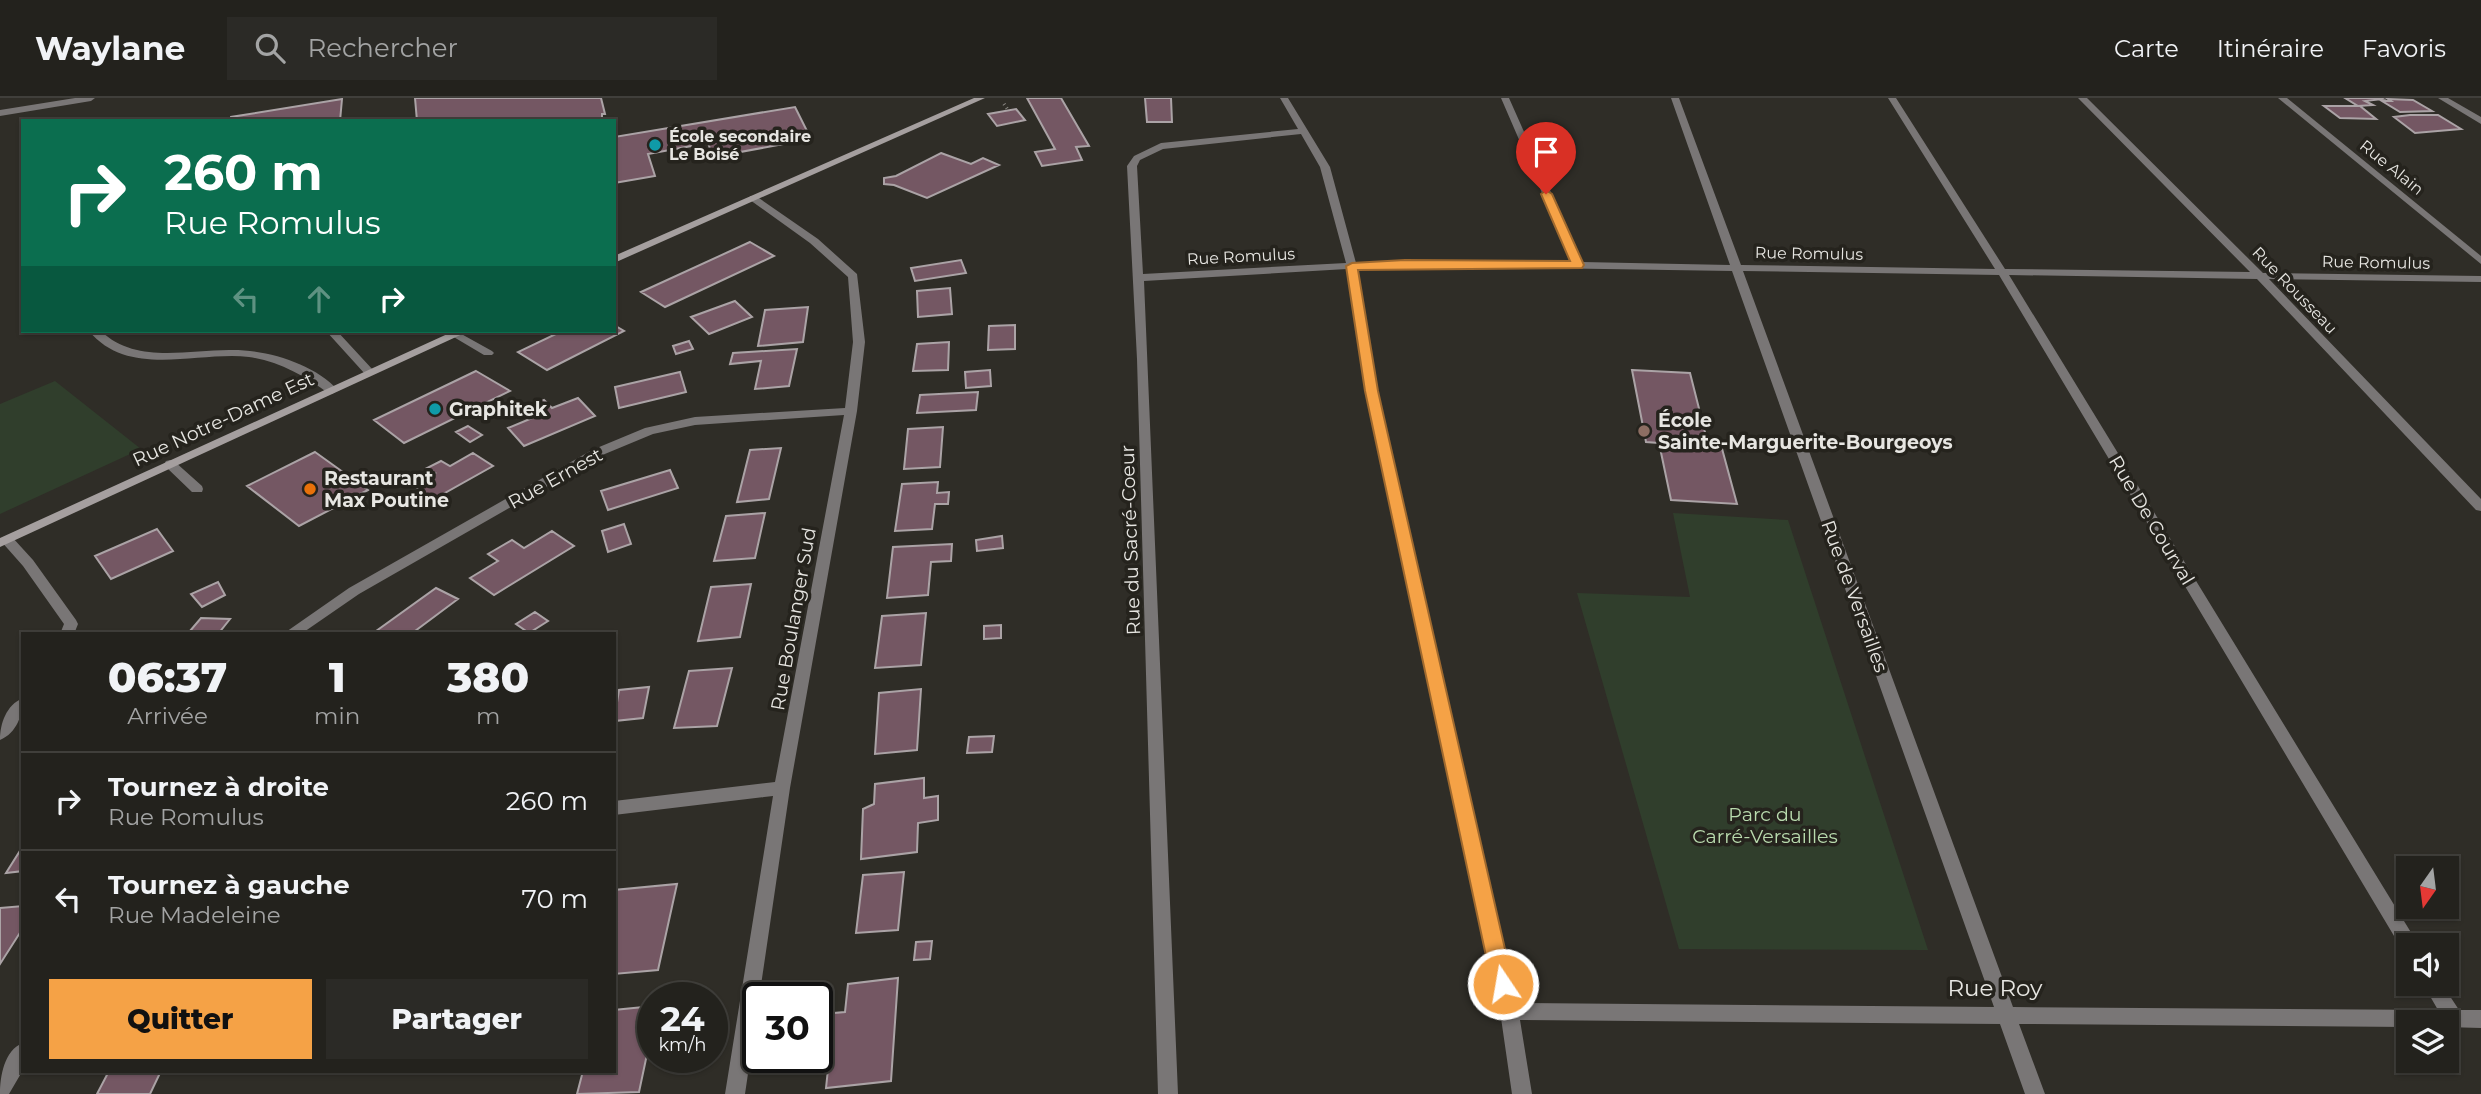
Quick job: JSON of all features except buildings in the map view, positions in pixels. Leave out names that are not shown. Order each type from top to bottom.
[{"type":"street","points":[[0,113],[92,98]]},
{"type":"street","points":[[616,259],[981,98]]},
{"type":"street","points":[[1284,98],[1325,167],[1352,266],[1372,391],[1509,1011],[1522,1094]]},
{"type":"street","points":[[1505,98],[1578,265]]},
{"type":"street","name":"Rue de Versailles","points":[[1675,98],[2035,1094]]},
{"type":"street","name":"Rue De Courval","points":[[1892,98],[2002,272],[2402,933]]},
{"type":"street","name":"Rue Rousseau","points":[[2082,98],[2261,277],[2481,507]]},
{"type":"street","name":"Rue Alain","points":[[2282,98],[2481,261]]},
{"type":"street","points":[[2442,98],[2481,121]]},
{"type":"street","name":"Rue du Sacré-Coeur","points":[[1168,1094],[1132,172],[1137,158],[1161,146],[1304,131]]},
{"type":"street","name":"Rue Boulanger Sud","points":[[735,1094],[782,788],[850,411],[859,342],[853,276],[814,241],[753,198]]},
{"type":"street","name":"Rue Romulus","points":[[1137,278],[1405,263],[2481,279]]},
{"type":"street","points":[[97,333],[105,344],[124,352],[153,355],[247,354],[285,362],[332,390]]},
{"type":"street","points":[[333,333],[369,372]]},
{"type":"street","name":"Rue Notre-Dame Est","points":[[4,541],[458,333]]},
{"type":"street","points":[[461,333],[488,353]]},
{"type":"street","name":"Rue Ernest","points":[[293,632],[354,591],[596,453],[649,431],[695,421],[850,411]]},
{"type":"street","points":[[170,464],[197,489]]},
{"type":"street","points":[[4,541],[28,563],[71,624],[68,632]]},
{"type":"street","points":[[0,734],[21,707]]},
{"type":"street","points":[[616,807],[782,788]]},
{"type":"street","name":"Rue Roy","points":[[1509,1011],[2006,1012],[2396,1018]]},
{"type":"street","name":"Rue Roy","points":[[2459,1019],[2481,1019]]},
{"type":"street","points":[[0,1092],[21,1055]]},
{"type":"path","points":[[1004,104],[1008,110]]},
{"type":"green space","points":[[55,381],[141,449],[0,514],[0,404]]},
{"type":"green space","name":"Parc du Carré-Versailles","points":[[1673,513],[1788,520],[1928,950],[1679,949],[1577,593],[1690,597]]},
{"type":"place","name":"École secondaire Le Boisé","points":[[655,145]]},
{"type":"place","name":"Graphitek","points":[[435,409]]},
{"type":"place","name":"École Sainte-Marguerite-Bourgeoys","points":[[1644,431]]},
{"type":"place","name":"Restaurant Max Poutine","points":[[310,489]]},
{"type":"route","points":[[1503,984],[1372,391],[1352,266],[1405,263],[1578,265],[1546,194]]}]
